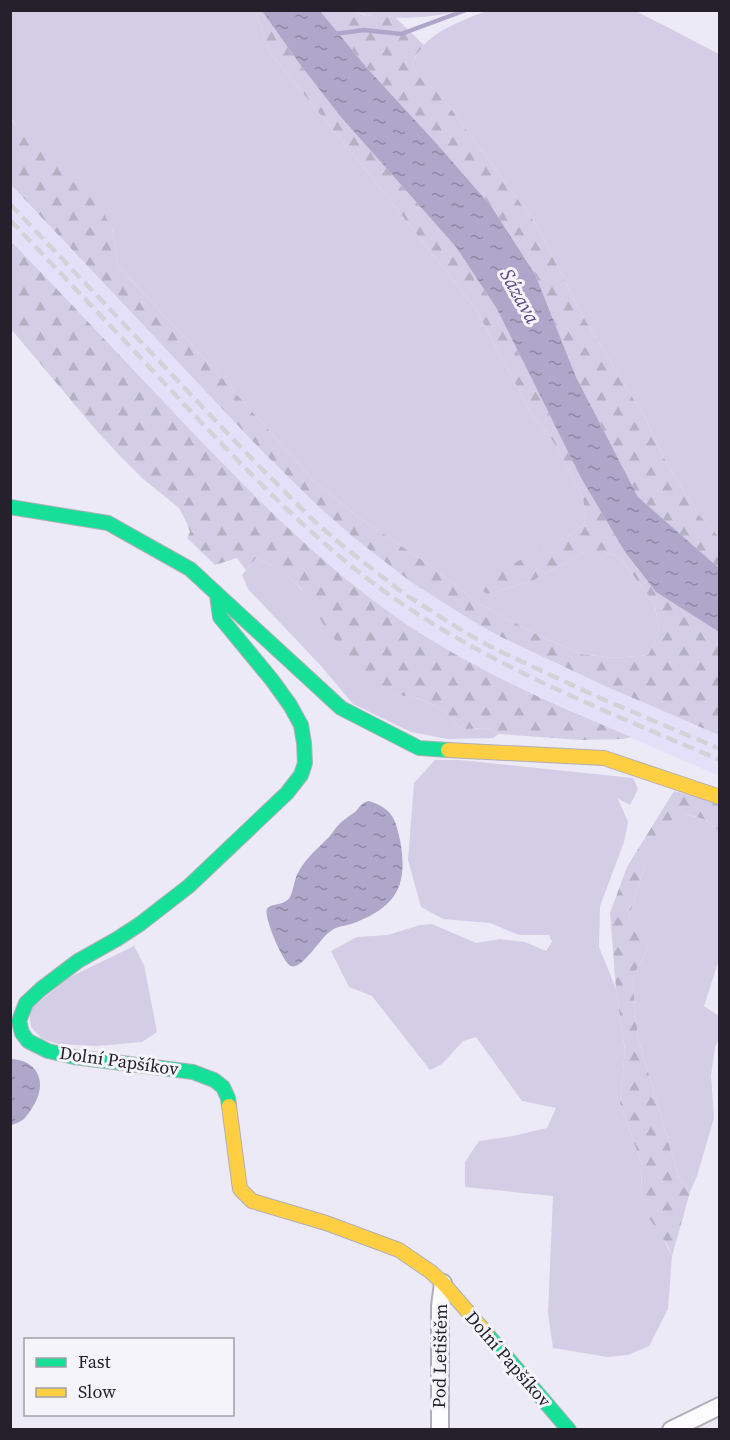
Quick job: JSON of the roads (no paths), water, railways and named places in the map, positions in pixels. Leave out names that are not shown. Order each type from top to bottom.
[{"type":"street","points":[[10,507],[108,523],[190,569],[341,708],[419,748],[604,758],[720,797]]},
{"type":"street","name":"Dolní Papšíkov","points":[[217,595],[220,617],[272,680],[301,725],[306,763],[301,776],[287,793],[189,886],[133,929],[78,962],[41,989],[26,1003],[19,1021],[22,1033],[28,1041],[48,1051],[74,1057],[193,1072],[214,1080],[223,1087],[228,1098],[240,1189],[252,1201],[326,1223],[399,1250],[431,1272],[569,1430]]},
{"type":"street","name":"Pod Letištěm","points":[[440,1430],[442,1283]]},
{"type":"street","points":[[671,1430],[720,1406]]},
{"type":"water","name":"Sázava","points":[[262,11],[320,11],[367,68],[491,206],[535,274],[576,377],[638,497],[719,568],[719,632],[656,592],[625,552],[581,478],[497,309],[456,247],[340,116]]},
{"type":"water","points":[[369,801],[388,811],[396,825],[400,840],[402,871],[395,894],[388,903],[366,918],[330,931],[300,964],[291,966],[283,957],[274,939],[267,909],[288,900],[297,874],[312,853],[346,818]]},
{"type":"water","points":[[11,1059],[20,1060],[33,1068],[40,1080],[40,1087],[35,1103],[27,1116],[11,1125]]},
{"type":"waterway","points":[[335,34],[364,30],[401,34],[466,10]]},
{"type":"railway","points":[[10,204],[312,519],[403,593],[497,650],[600,698],[720,749]]},
{"type":"railway","points":[[10,220],[259,482],[285,508],[368,579],[436,625],[514,669],[720,760]]}]
